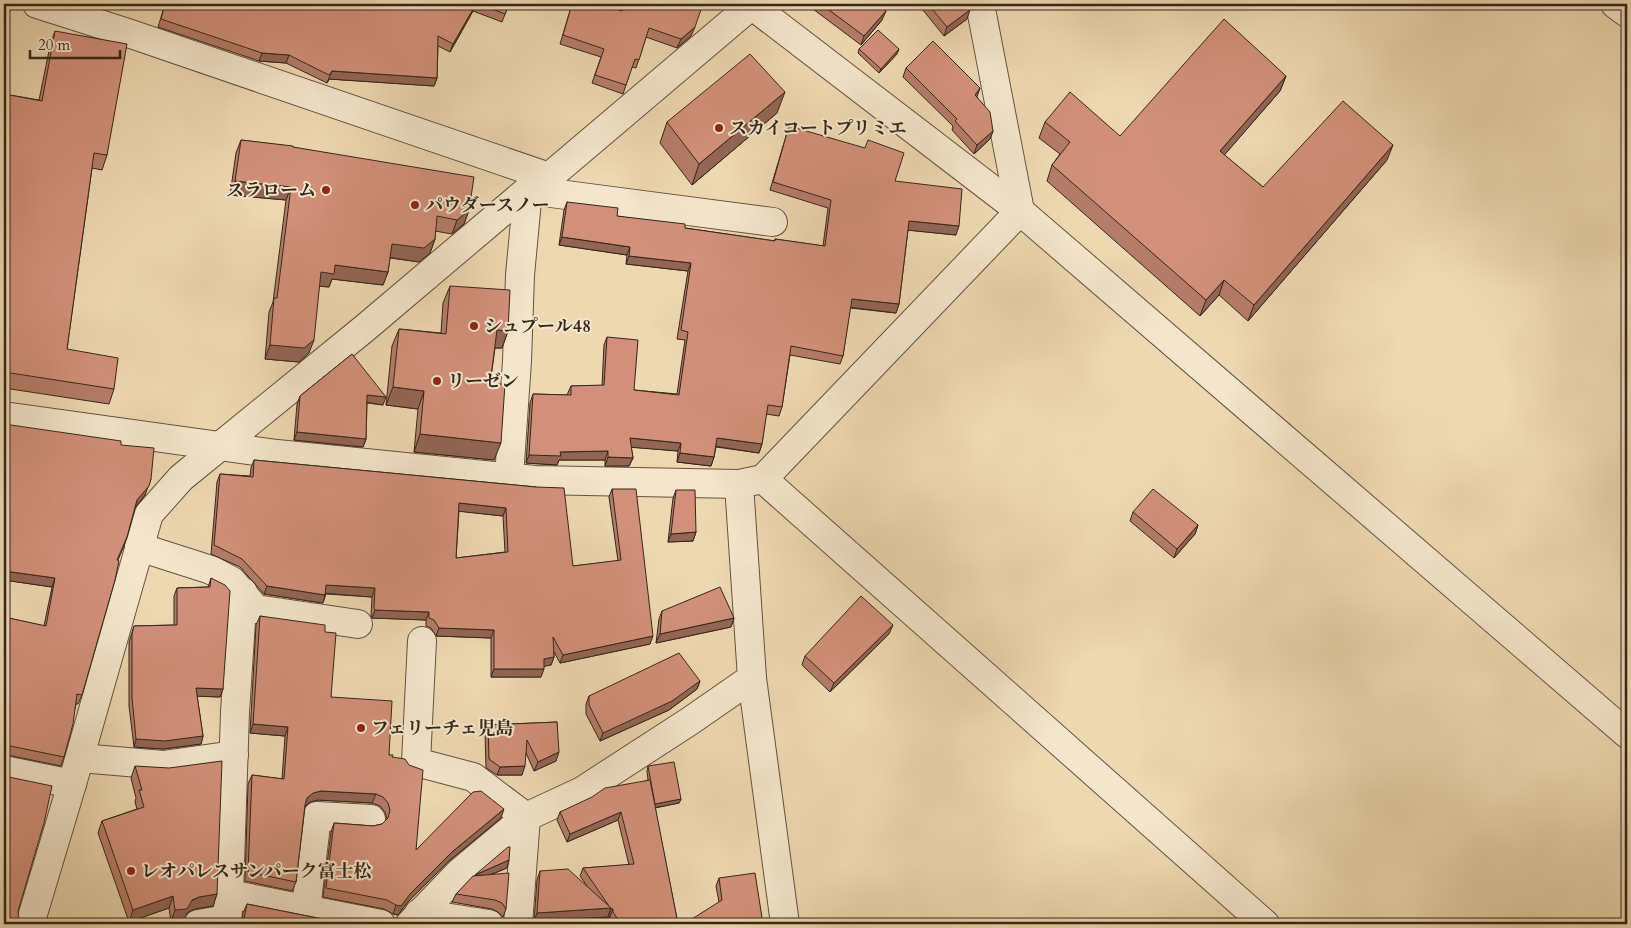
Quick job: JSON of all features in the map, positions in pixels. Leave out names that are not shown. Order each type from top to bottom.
[{"type":"street","points":[[37,4],[128,33],[539,183],[773,222]]},
{"type":"street","points":[[30,924],[80,758],[148,514],[181,478],[539,183],[752,4],[1020,211],[1627,734]]},
{"type":"street","points":[[980,4],[1020,211]]},
{"type":"street","points":[[1615,4],[1627,13]]},
{"type":"street","points":[[509,477],[517,361],[520,275],[539,183]]},
{"type":"street","points":[[784,924],[752,678],[751,482],[1020,211]]},
{"type":"street","points":[[4,416],[286,455],[535,480],[751,482],[1265,924]]},
{"type":"street","points":[[139,548],[212,570],[232,581],[256,609],[358,624]]},
{"type":"street","points":[[228,912],[235,712],[243,592]]},
{"type":"street","points":[[422,641],[416,762],[473,777],[526,816]]},
{"type":"street","points":[[415,919],[460,872],[526,816],[582,791],[752,678]]},
{"type":"street","points":[[80,758],[163,765],[234,755]]},
{"type":"street","points":[[4,770],[72,784]]},
{"type":"street","points":[[306,909],[317,816],[371,819]]},
{"type":"street","points":[[518,924],[526,816]]},
{"type":"street","points":[[198,924],[228,912],[306,909],[380,924]]},
{"type":"street","points":[[415,919],[489,924]]},
{"type":"building","points":[[165,4],[476,4],[453,44],[438,36],[437,78],[332,71],[329,75],[289,55],[262,53],[161,19]]},
{"type":"building","points":[[479,4],[509,4],[505,14]]},
{"type":"building","points":[[572,4],[601,4],[622,11],[625,4],[703,4],[695,27],[681,39],[649,28],[639,60],[635,59],[626,85],[595,75],[604,49],[563,35]]},
{"type":"building","points":[[821,4],[877,4],[886,11],[864,36]]},
{"type":"building","points":[[928,4],[969,4],[970,10],[947,27]]},
{"type":"building","points":[[1224,19],[1286,76],[1220,151],[1263,187],[1343,101],[1393,145],[1254,305],[1224,280],[1206,300],[1052,165],[1070,142],[1045,122],[1070,92],[1120,136]]},
{"type":"building","points":[[878,30],[899,49],[881,69],[859,49]]},
{"type":"building","points":[[55,31],[127,44],[107,155],[94,153],[67,349],[118,358],[114,389],[4,372],[4,94],[42,101]]},
{"type":"building","points":[[933,41],[980,88],[975,95],[990,112],[993,131],[977,145],[955,121],[957,119],[906,68]]},
{"type":"building","name":"スカイコートプリミエ","points":[[750,54],[785,92],[699,164],[667,122]]},
{"type":"building","points":[[789,126],[865,148],[868,140],[904,153],[895,181],[962,189],[959,226],[909,221],[899,304],[852,299],[843,356],[791,346],[782,407],[768,405],[762,444],[717,438],[714,457],[680,453],[681,443],[630,438],[633,458],[608,457],[608,451],[560,452],[561,456],[529,455],[533,394],[571,395],[571,386],[604,385],[607,337],[638,340],[634,390],[679,395],[688,332],[681,330],[691,263],[629,256],[630,247],[562,237],[567,202],[618,208],[617,216],[685,224],[685,228],[825,246],[831,200],[773,182]]},
{"type":"building","points":[[241,140],[293,146],[474,177],[469,210],[457,220],[437,216],[435,239],[424,248],[392,244],[388,272],[335,265],[334,274],[321,272],[314,340],[304,348],[270,345],[274,298],[277,298],[291,187],[235,181]]},
{"type":"building","points":[[450,286],[510,290],[508,331],[497,330],[490,384],[505,384],[501,443],[420,434],[424,391],[393,387],[399,329],[446,334]]},
{"type":"building","points":[[352,354],[386,397],[367,395],[366,439],[297,432],[300,396]]},
{"type":"building","points":[[4,424],[121,441],[121,445],[154,448],[149,486],[137,500],[127,537],[117,560],[119,561],[115,580],[82,695],[77,694],[73,724],[64,757],[4,746],[4,617],[46,626],[55,578],[4,571]]},
{"type":"building","points":[[254,460],[536,487],[564,488],[573,566],[621,560],[612,489],[636,489],[653,636],[563,655],[553,637],[554,657],[544,659],[544,669],[494,669],[494,630],[439,628],[434,620],[429,618],[429,612],[375,610],[375,588],[326,585],[325,595],[267,586],[242,559],[214,545],[220,474],[253,477]],"holes":[[[459,503],[506,508],[508,552],[456,558]]]},
{"type":"building","points":[[1153,489],[1198,525],[1177,549],[1133,512]]},
{"type":"building","points":[[676,490],[695,490],[696,532],[671,534]]},
{"type":"building","points":[[211,578],[225,585],[230,591],[223,689],[196,688],[203,736],[165,741],[136,739],[132,698],[132,634],[134,626],[177,625],[177,588],[210,587]]},
{"type":"building","points":[[720,587],[734,618],[660,634],[662,611]]},
{"type":"building","points":[[861,596],[893,625],[834,683],[805,656]]},
{"type":"building","points":[[260,616],[325,625],[325,632],[336,633],[331,697],[392,701],[389,755],[405,759],[409,765],[423,770],[416,850],[473,792],[481,791],[504,809],[452,852],[410,894],[401,906],[387,900],[326,888],[334,823],[373,826],[382,824],[388,818],[390,810],[388,803],[383,797],[376,794],[321,791],[313,793],[307,798],[305,805],[296,882],[248,872],[252,775],[284,779],[288,727],[253,724]]},
{"type":"building","points":[[679,653],[700,681],[672,701],[603,733],[589,705],[589,696]]},
{"type":"building","points":[[557,722],[559,752],[538,762],[527,740],[525,766],[500,767],[489,759],[488,725]]},
{"type":"building","points":[[222,761],[217,894],[192,900],[187,909],[175,910],[173,896],[133,910],[102,821],[144,807],[139,790],[142,790],[135,766],[169,768]]},
{"type":"building","points":[[674,762],[681,799],[655,804],[648,766]]},
{"type":"building","points":[[4,776],[52,786],[44,823],[18,911],[19,920],[17,924],[4,924]]},
{"type":"building","points":[[650,780],[678,924],[621,924],[613,909],[611,909],[583,868],[634,864],[621,812],[570,834],[560,812],[592,797],[605,788]]},
{"type":"building","points":[[510,847],[509,860],[475,875]]},
{"type":"building","points":[[568,869],[611,908],[537,913],[540,871]]},
{"type":"building","points":[[509,873],[506,909],[502,903],[495,900],[456,894],[473,876]]},
{"type":"building","points":[[755,873],[763,924],[684,924],[722,900],[719,878]]},
{"type":"building","points":[[247,904],[348,924],[243,924]]},
{"type":"place","name":"スカイコートプリミエ","points":[[719,128]]},
{"type":"place","name":"スラローム","points":[[326,190]]},
{"type":"place","name":"パウダースノー","points":[[415,205]]},
{"type":"place","name":"シュプール48","points":[[474,326]]},
{"type":"place","name":"リーゼン","points":[[437,381]]},
{"type":"place","name":"フェリーチェ児島","points":[[361,728]]},
{"type":"place","name":"レオパレスサンパーク富士松","points":[[131,871]]}]
